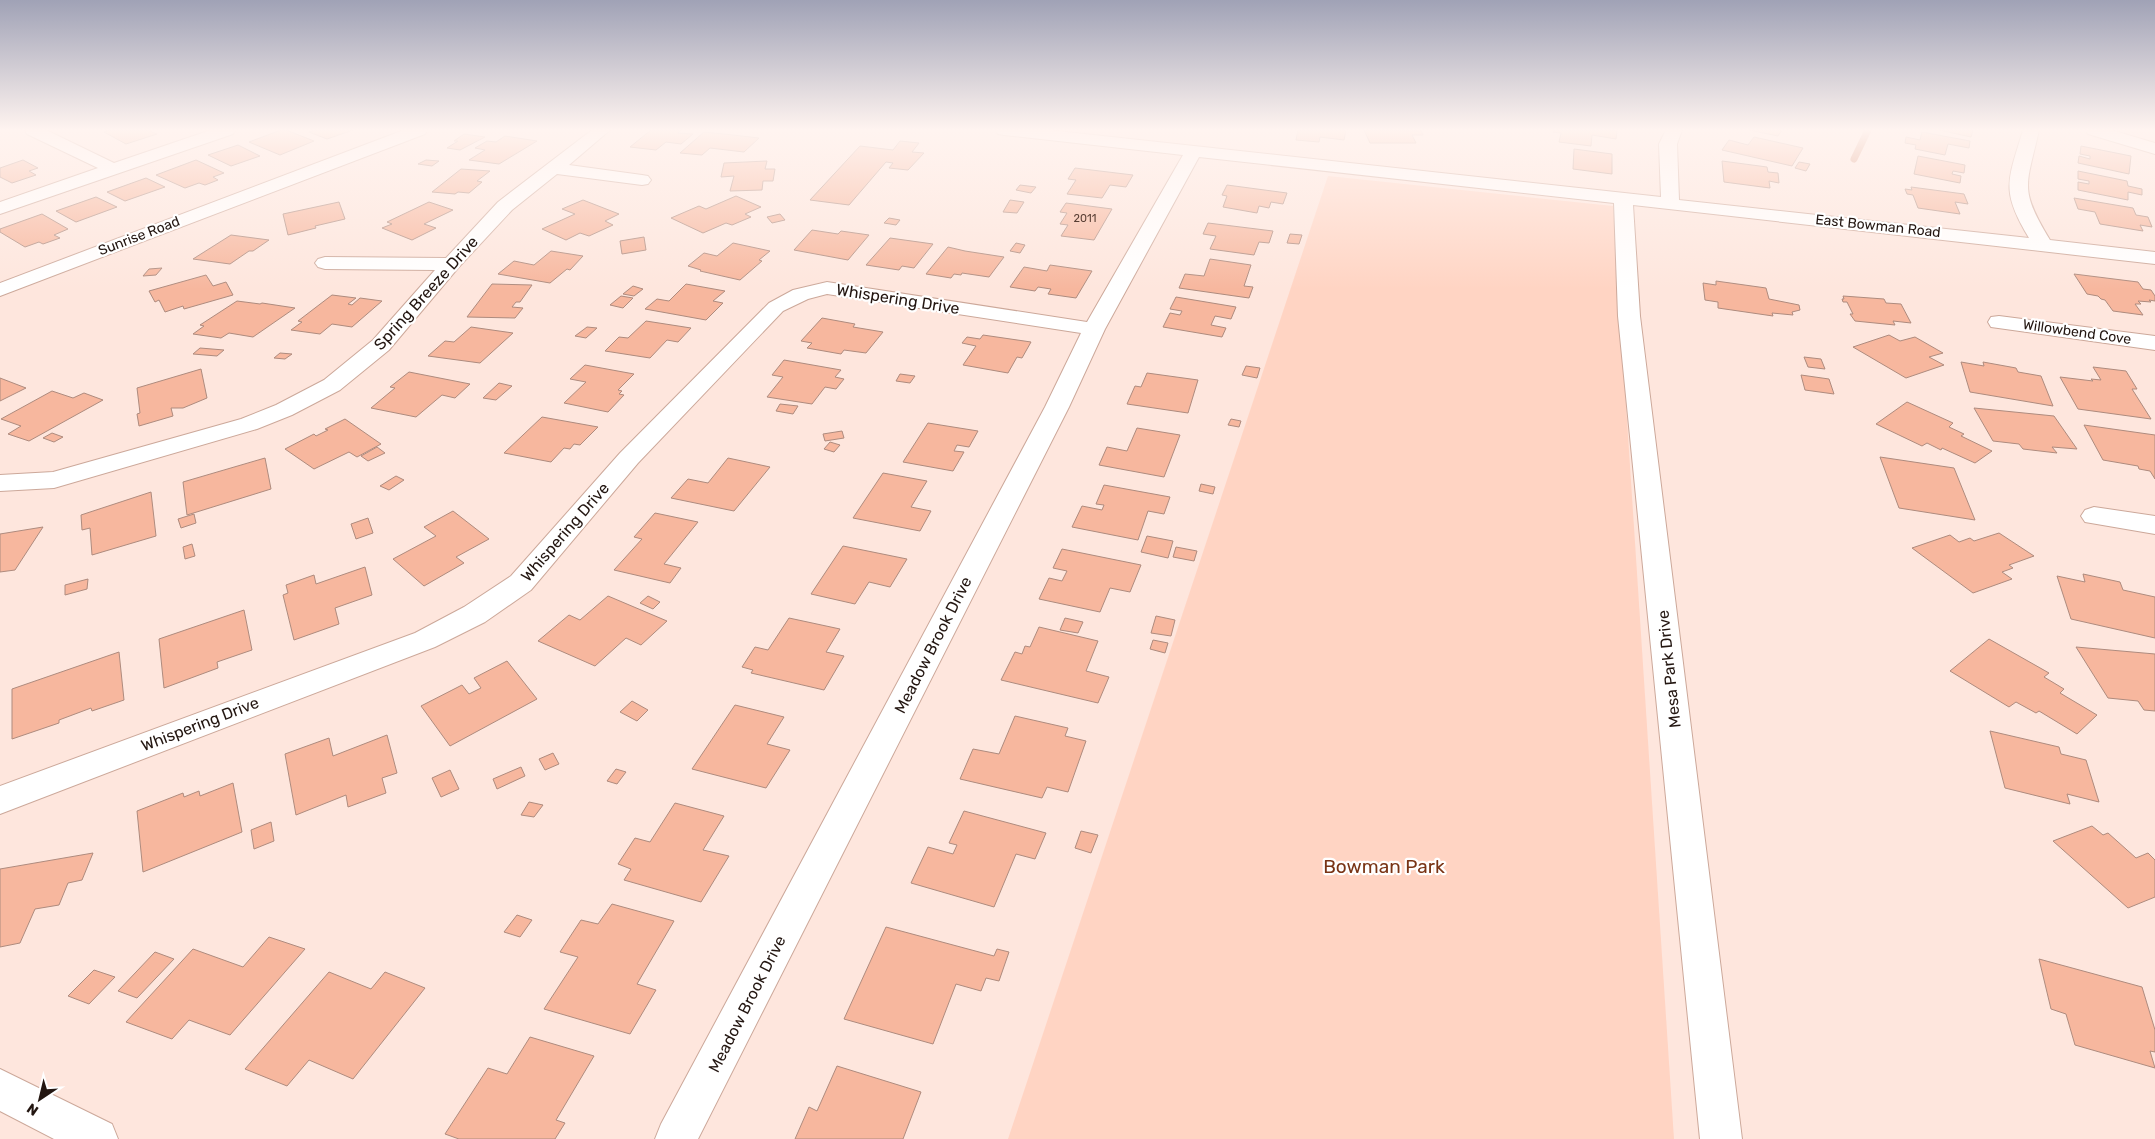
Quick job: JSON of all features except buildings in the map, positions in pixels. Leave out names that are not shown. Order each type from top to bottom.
[{"type":"street","points":[[0,208],[72,183]]},
{"type":"street","name":"Sunrise Road","points":[[0,290],[280,183]]},
{"type":"street","name":"Spring Breeze Drive","points":[[0,483],[54,480],[249,424],[293,406],[332,385],[381,345],[504,206],[533,183]]},
{"type":"street","name":"Meadow Brook Drive","points":[[676,1139],[1057,407],[1094,329],[1176,183]]},
{"type":"street","name":"East Bowman Road","points":[[1478,183],[2155,258]]},
{"type":"street","points":[[1669,183],[1670,203]]},
{"type":"street","points":[[2018,183],[2019,199],[2025,215],[2042,244]]},
{"type":"street","name":"Mesa Park Drive","points":[[1623,199],[1629,316],[1721,1139]]},
{"type":"street","points":[[325,263],[451,264]]},
{"type":"street","name":"Whispering Drive","points":[[0,800],[425,640],[468,620],[505,596],[521,583],[630,458],[776,307],[790,298],[827,288],[1094,329]]},
{"type":"street","name":"Willowbend Cove","points":[[1999,322],[2155,343]]},
{"type":"street","points":[[2094,516],[2155,525]]},
{"type":"street","points":[[0,1089],[97,1139]]},
{"type":"green space","name":"Bowman Park","points":[[1326,183],[1396,183],[1613,206],[1674,1139],[1008,1139]]}]
